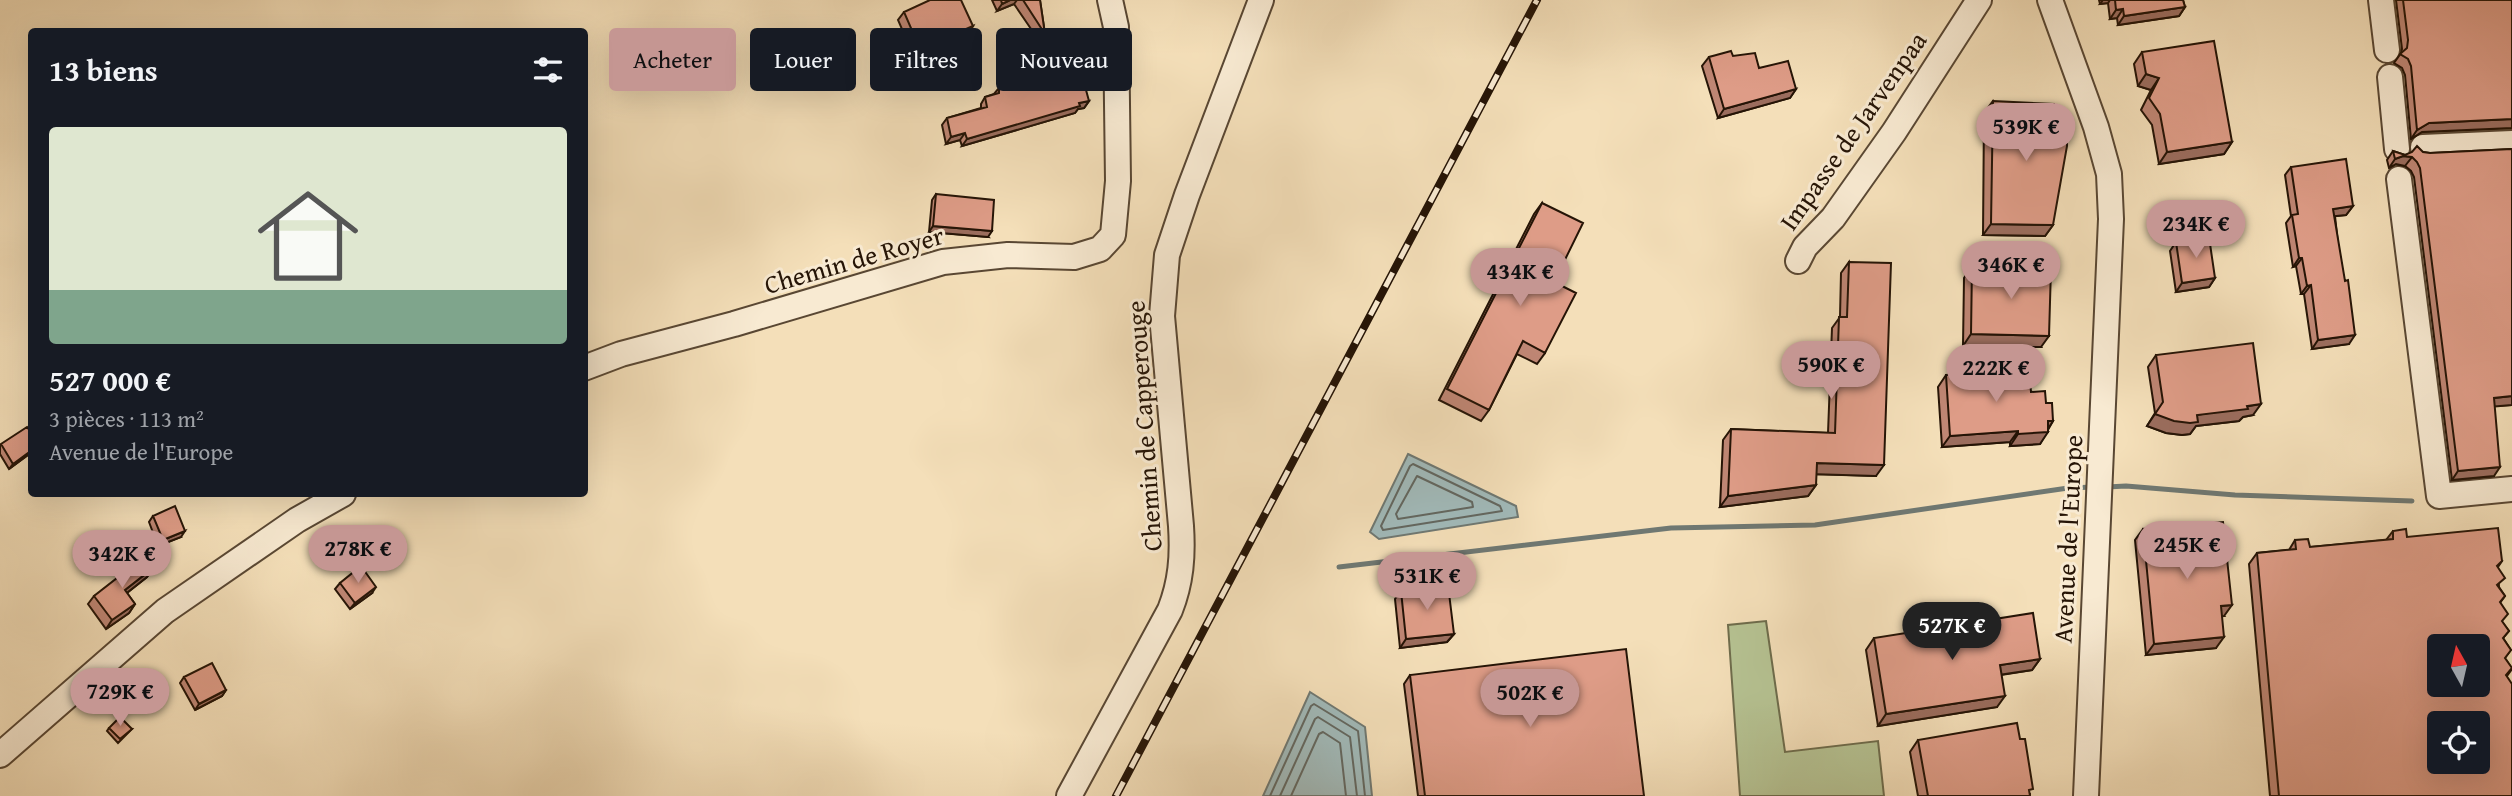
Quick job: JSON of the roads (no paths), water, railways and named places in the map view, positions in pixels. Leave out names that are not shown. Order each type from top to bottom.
[{"type":"street","name":"Chemin de Royer","points":[[588,366],[621,354],[734,324],[943,262],[1008,255],[1074,257],[1100,249],[1113,235],[1118,181],[1116,27],[1110,0]]},
{"type":"street","name":"Chemin de Capperouge","points":[[1069,796],[1170,610],[1178,586],[1182,536],[1162,316],[1167,255],[1261,0]]},
{"type":"street","name":"Impasse de Jarvenpaa","points":[[1798,261],[1805,247],[1833,218],[1894,132],[1979,0]]},
{"type":"street","name":"Avenue de l'Europe","points":[[2050,0],[2096,127],[2109,174],[2112,219],[2086,796]]},
{"type":"street","points":[[2381,0],[2387,50]]},
{"type":"street","points":[[2390,76],[2397,149]]},
{"type":"street","points":[[2423,148],[2512,143]]},
{"type":"street","points":[[2399,179],[2439,496],[2512,489]]},
{"type":"street","points":[[0,755],[165,611],[297,520],[338,497]]},
{"type":"water","points":[[1408,454],[1516,506],[1518,517],[1379,539],[1370,532]]},
{"type":"water","points":[[1310,692],[1365,727],[1372,796],[1263,796]]},
{"type":"waterway","points":[[2107,487],[2126,486],[2235,495],[2412,501]]},
{"type":"waterway","points":[[1339,567],[1671,528],[1815,525],[2068,488],[2094,487]]},
{"type":"railway","points":[[1116,796],[1537,0]]}]
